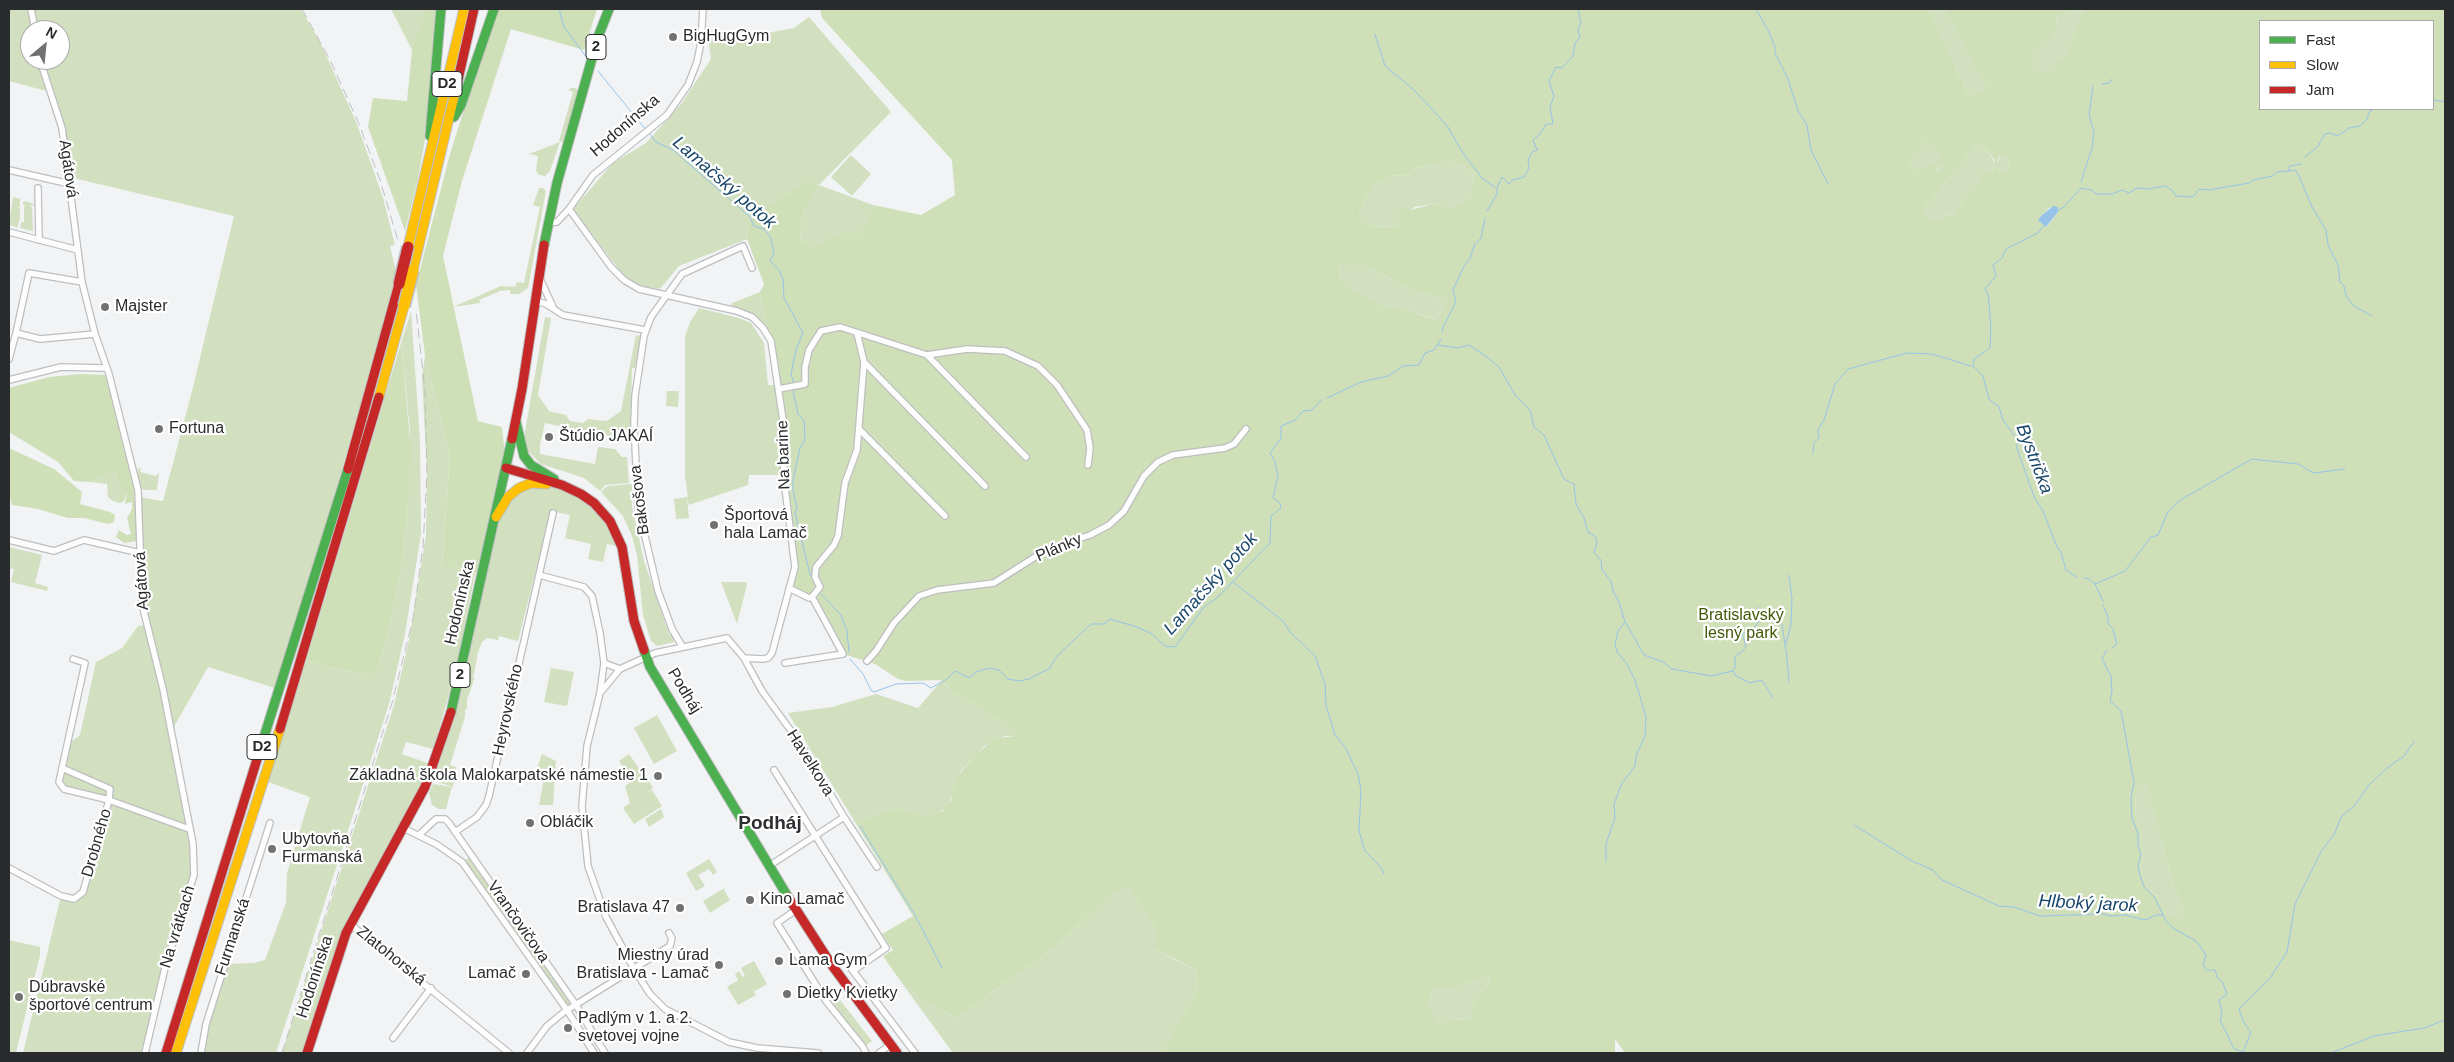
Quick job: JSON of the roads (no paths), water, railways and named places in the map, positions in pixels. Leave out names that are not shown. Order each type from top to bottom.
[{"type":"main road","points":[[430,160],[430,121],[442,9]]},
{"type":"main road","name":"D2","points":[[368,421],[464,9]]},
{"type":"main road","name":"D2","points":[[176,1053],[303,655],[368,421],[404,306],[448,128],[474,9]]},
{"type":"main road","points":[[448,128],[461,105],[494,9]]},
{"type":"main road","name":"Hodonínska","points":[[307,1053],[350,924],[425,787],[446,729],[516,422],[539,277],[564,154],[598,38],[609,9]]},
{"type":"main road","points":[[516,422],[521,451],[526,459],[531,465],[562,485]]},
{"type":"main road","name":"D2","points":[[166,1053],[362,442]]},
{"type":"main road","name":"Podháj","points":[[506,468],[562,485],[594,503],[615,528],[624,557],[634,621],[645,656],[796,910],[831,964],[894,1049]]},
{"type":"main road","points":[[495,519],[508,497],[521,486],[531,483],[562,485]]},
{"type":"street","name":"Hodonínska","points":[[549,223],[557,222],[569,209],[593,175],[667,114],[688,85],[699,51],[703,9]]},
{"type":"street","name":"Agátová","points":[[43,70],[62,128],[82,282],[95,334],[105,368],[109,374],[138,490],[142,604],[164,689],[189,829]]},
{"type":"street","points":[[9,170],[70,184]]},
{"type":"street","points":[[38,188],[39,240]]},
{"type":"street","name":"Na barine","points":[[569,209],[611,267],[624,280],[639,289],[737,311],[752,317],[763,328],[771,341],[785,436],[784,480],[795,567],[771,656],[763,659],[744,658]]},
{"type":"street","points":[[9,232],[78,250]]},
{"type":"street","name":"Bakošova","points":[[682,646],[672,629],[658,592],[638,507],[634,442],[635,405],[645,330],[651,316],[682,274],[743,246],[752,268]]},
{"type":"street","points":[[9,359],[29,273],[82,282]]},
{"type":"street","points":[[539,277],[554,309]]},
{"type":"street","points":[[535,301],[563,315],[645,330]]},
{"type":"street","points":[[779,389],[805,384],[805,367],[809,350],[821,331],[840,327],[927,354],[967,349],[1005,351],[1038,366],[1057,385],[1087,430],[1090,448],[1088,465]]},
{"type":"street","points":[[9,337],[16,333],[40,340],[95,334]]},
{"type":"street","points":[[789,588],[809,598],[814,595],[820,587],[815,577],[816,567],[834,545],[838,536],[845,483],[857,450],[860,430],[864,362],[857,333]]},
{"type":"street","points":[[927,354],[1026,456]]},
{"type":"street","points":[[864,362],[985,486]]},
{"type":"street","points":[[9,380],[61,367],[105,368]]},
{"type":"street","name":"Plánky","points":[[867,661],[876,651],[894,623],[919,596],[937,590],[994,583],[1046,550],[1090,535],[1109,525],[1124,511],[1144,476],[1158,462],[1173,455],[1225,448],[1234,444],[1246,429]]},
{"type":"street","points":[[860,430],[945,516]]},
{"type":"street","name":"Heyrovského","points":[[455,832],[477,817],[486,805],[553,513]]},
{"type":"street","points":[[9,540],[54,551],[81,540],[140,553]]},
{"type":"street","points":[[539,575],[584,587],[592,596],[604,663],[600,693],[587,746],[582,806],[588,866],[606,917],[634,969],[650,994],[666,1009],[710,1034],[729,1042],[757,1048],[818,1053]]},
{"type":"street","points":[[785,663],[843,654],[814,595]]},
{"type":"street","name":"Havelkova","points":[[682,646],[727,638],[744,658],[762,690],[802,746],[844,817],[877,867]]},
{"type":"street","points":[[600,693],[620,669],[645,656],[682,646]]},
{"type":"street","points":[[74,659],[85,663],[59,782],[64,789],[109,800],[189,829]]},
{"type":"street","points":[[604,663],[620,669]]},
{"type":"street","points":[[62,768],[110,789],[109,800]]},
{"type":"street","points":[[774,770],[814,837],[886,948],[852,971]]},
{"type":"street","name":"Drobného","points":[[9,868],[56,894],[74,899],[83,892],[109,800]]},
{"type":"street","points":[[769,866],[844,817]]},
{"type":"street","name":"Vrančovičova","points":[[419,834],[436,819],[441,818],[449,823],[576,1005],[605,1053]]},
{"type":"street","name":"Furmanská","points":[[201,1053],[206,1024],[270,823]]},
{"type":"street","name":"Vrančovičova","points":[[403,828],[419,834],[462,862],[568,1010],[594,1053]]},
{"type":"street","name":"Na vrátkach","points":[[145,1053],[165,968],[194,875],[193,844],[189,829]]},
{"type":"street","points":[[796,910],[777,923],[826,1001],[866,1053]]},
{"type":"street","name":"Zlatohorská","points":[[350,924],[509,1053]]},
{"type":"street","points":[[527,1053],[547,1026],[568,1010],[670,946],[672,938],[669,933]]},
{"type":"street","points":[[831,964],[840,958],[844,959],[915,1053]]},
{"type":"street","name":"Zlatohorská","points":[[393,1038],[430,988]]},
{"type":"street","points":[[880,1053],[894,1049]]},
{"type":"water","points":[[2053,206],[2058,207],[2058,212],[2046,227],[2038,220]]},
{"type":"waterway","name":"Lamačský potok","points":[[559,9],[564,27],[587,58]]},
{"type":"waterway","name":"Lamačský potok","points":[[1487,211],[1497,194],[1497,188],[1502,177],[1509,184],[1512,180],[1524,177],[1529,168],[1528,160],[1532,152],[1537,150],[1533,140],[1540,134],[1546,124],[1553,124],[1550,107],[1554,96],[1549,81],[1556,67],[1562,68],[1573,56],[1575,43],[1580,37],[1578,29],[1581,23],[1578,9]]},
{"type":"waterway","points":[[1756,9],[1769,32],[1775,47],[1775,53],[1788,79],[1798,111],[1807,125],[1811,150],[1828,184]]},
{"type":"waterway","points":[[1375,34],[1385,66],[1414,90],[1431,108],[1448,127],[1462,152],[1483,179],[1495,187]]},
{"type":"waterway","name":"Lamačský potok","points":[[598,71],[646,130]]},
{"type":"waterway","points":[[2102,84],[2109,83],[2112,79]]},
{"type":"waterway","points":[[2081,182],[2092,148],[2094,132],[2089,115],[2093,86]]},
{"type":"waterway","name":"Bystrička","points":[[2434,100],[2445,102]]},
{"type":"waterway","name":"Bystrička","points":[[2304,158],[2318,146],[2325,134],[2330,133],[2338,136],[2349,128],[2360,126],[2372,110]]},
{"type":"waterway","name":"Lamačský potok","points":[[649,133],[656,142],[673,150],[750,217],[754,226],[764,229],[771,238],[774,254],[770,261],[779,270],[783,279],[784,298],[803,333],[796,350],[791,374],[794,384]]},
{"type":"waterway","name":"Bystrička","points":[[2057,211],[2064,207],[2081,188],[2091,190],[2097,194],[2112,194],[2122,190],[2129,193],[2137,188],[2148,189],[2165,186],[2172,190],[2176,196],[2193,197],[2199,189],[2209,190],[2249,183],[2253,180],[2273,176],[2277,172],[2288,171],[2290,166],[2301,164]]},
{"type":"waterway","points":[[2288,171],[2295,170],[2299,176],[2312,207],[2326,230],[2328,245],[2338,265],[2340,282],[2344,286],[2346,296],[2354,306],[2372,316]]},
{"type":"waterway","name":"Lamačský potok","points":[[1442,332],[1456,302],[1453,290],[1464,266],[1470,258],[1475,244],[1481,238],[1485,218]]},
{"type":"waterway","name":"Bystrička","points":[[2044,225],[2038,233],[2006,249],[2002,258],[1993,265],[1996,276],[1985,289],[1988,294],[1991,327],[1990,348],[1974,359],[1973,366],[1983,376],[1989,399],[1999,407],[2003,420],[2019,442],[2016,446],[2035,499],[2043,511],[2057,547],[2061,552],[2066,570],[2077,577]]},
{"type":"waterway","name":"Lamačský potok","points":[[1327,398],[1361,382],[1388,376],[1403,366],[1419,365],[1425,353],[1434,350],[1441,339]]},
{"type":"waterway","points":[[1438,345],[1458,348],[1469,345],[1487,357],[1499,367],[1515,395],[1530,410],[1534,427],[1544,435],[1564,479],[1574,484],[1576,504],[1584,518],[1588,532],[1596,537],[1597,543],[1594,553],[1601,560],[1602,570],[1611,581],[1613,591],[1619,602],[1625,622],[1618,631],[1615,644],[1617,652],[1627,664],[1635,680],[1646,717],[1645,736],[1636,756],[1635,766],[1622,783],[1614,804],[1615,818],[1606,844],[1606,862]]},
{"type":"waterway","points":[[1813,453],[1814,443],[1819,438],[1818,430],[1824,420],[1835,384],[1848,369],[1907,353],[1932,354],[1971,366]]},
{"type":"waterway","name":"Lamačský potok","points":[[793,391],[798,414],[804,421],[805,440],[800,448],[793,480],[797,508],[795,513],[810,574],[817,587]]},
{"type":"waterway","name":"Lamačský potok","points":[[850,659],[863,674],[871,690],[874,692],[896,684],[923,683],[931,688],[947,679],[955,671],[969,678],[976,672],[989,668],[999,670],[1008,679],[1019,681],[1029,679],[1050,668],[1056,657],[1091,624],[1104,624],[1110,619],[1137,627],[1152,634],[1165,646],[1175,647],[1203,608],[1219,596],[1270,543],[1271,516],[1281,508],[1280,503],[1273,498],[1278,476],[1275,462],[1270,453],[1281,438],[1281,426],[1295,420],[1303,411],[1312,410],[1321,400]]},
{"type":"waterway","points":[[2095,584],[2125,571],[2150,538],[2158,535],[2168,512],[2182,499],[2252,459],[2298,464],[2314,473],[2345,469]]},
{"type":"waterway","points":[[1785,648],[1791,624],[1792,599],[1789,575]]},
{"type":"waterway","name":"Bystrička","points":[[2084,578],[2089,579],[2095,584],[2103,601]]},
{"type":"waterway","points":[[1233,582],[1283,621],[1291,633],[1315,656],[1325,684],[1326,705],[1335,735],[1345,747],[1358,774],[1361,790],[1359,831],[1365,851],[1381,867],[1384,874]]},
{"type":"waterway","name":"Lamačský potok","points":[[820,593],[841,615],[847,631],[849,652]]},
{"type":"waterway","name":"Bystrička","points":[[2103,605],[2108,617],[2108,624],[2113,629],[2117,644],[2112,648]]},
{"type":"waterway","points":[[1733,670],[1735,668],[1735,656],[1742,652],[1746,646],[1742,634],[1755,627],[1762,616],[1758,607]]},
{"type":"waterway","points":[[1626,623],[1644,655],[1663,662],[1672,669],[1711,676],[1733,671]]},
{"type":"waterway","points":[[1782,624],[1785,645]]},
{"type":"waterway","points":[[1786,649],[1789,682]]},
{"type":"waterway","name":"Bystrička","points":[[2106,651],[2102,659],[2111,676],[2112,691],[2110,701],[2121,711],[2134,782],[2131,798],[2132,818],[2138,834],[2138,846],[2141,854],[2138,866],[2144,887],[2155,898],[2166,921],[2174,929],[2196,941],[2206,955],[2203,964],[2206,970],[2215,970],[2227,994],[2219,1000],[2222,1013],[2220,1020],[2234,1049],[2248,1053]]},
{"type":"waterway","points":[[1733,671],[1736,676],[1750,683],[1762,680],[1773,698]]},
{"type":"waterway","points":[[2244,1050],[2251,1032],[2244,1023],[2239,1009],[2270,978],[2287,952],[2295,904],[2322,850],[2334,835],[2341,817],[2355,805],[2369,785],[2404,756],[2414,742]]},
{"type":"waterway","name":"Hlboký jarok","points":[[1854,825],[1912,861],[1933,870],[1942,880],[1999,906],[2014,907],[2040,916],[2104,914],[2110,916],[2125,915],[2145,920],[2156,915],[2163,915]]},
{"type":"waterway","points":[[860,826],[915,915],[942,968]]},
{"type":"waterway","points":[[2331,1053],[2374,1036],[2424,1028],[2445,1020]]},
{"type":"railway","points":[[302,9],[331,62],[359,124],[380,180],[399,244]]},
{"type":"railway","points":[[282,1053],[392,703],[413,619],[423,547],[427,473],[425,391],[416,310]]},
{"type":"place","name":"BigHugGym","points":[[673,37]]},
{"type":"place","name":"Majster","points":[[105,307]]},
{"type":"place","name":"Fortuna","points":[[159,429]]},
{"type":"place","name":"Štúdio JAKAÍ","points":[[549,437]]},
{"type":"place","name":"Športová hala Lamač","points":[[714,525]]},
{"type":"place","name":"Základná škola Malokarpatské námestie 1","points":[[658,776]]},
{"type":"place","name":"Obláčik","points":[[530,823]]},
{"type":"place","name":"Ubytovňa Furmanská","points":[[272,849]]},
{"type":"place","name":"Kino Lamač","points":[[750,900]]},
{"type":"place","name":"Bratislava 47","points":[[680,908]]},
{"type":"place","name":"Lama Gym","points":[[779,961]]},
{"type":"place","name":"Miestny úrad Bratislava - Lamač","points":[[719,965]]},
{"type":"place","name":"Lamač","points":[[526,974]]},
{"type":"place","name":"Dietky Kvietky","points":[[787,994]]},
{"type":"place","name":"Dúbravské športové centrum","points":[[19,997]]},
{"type":"place","name":"Padlým v 1. a 2. svetovej vojne","points":[[568,1028]]},
{"type":"district","name":"Podháj","points":[[770,824]]},
{"type":"park label","name":"Bratislavský lesný park","points":[[1741,625]]}]
